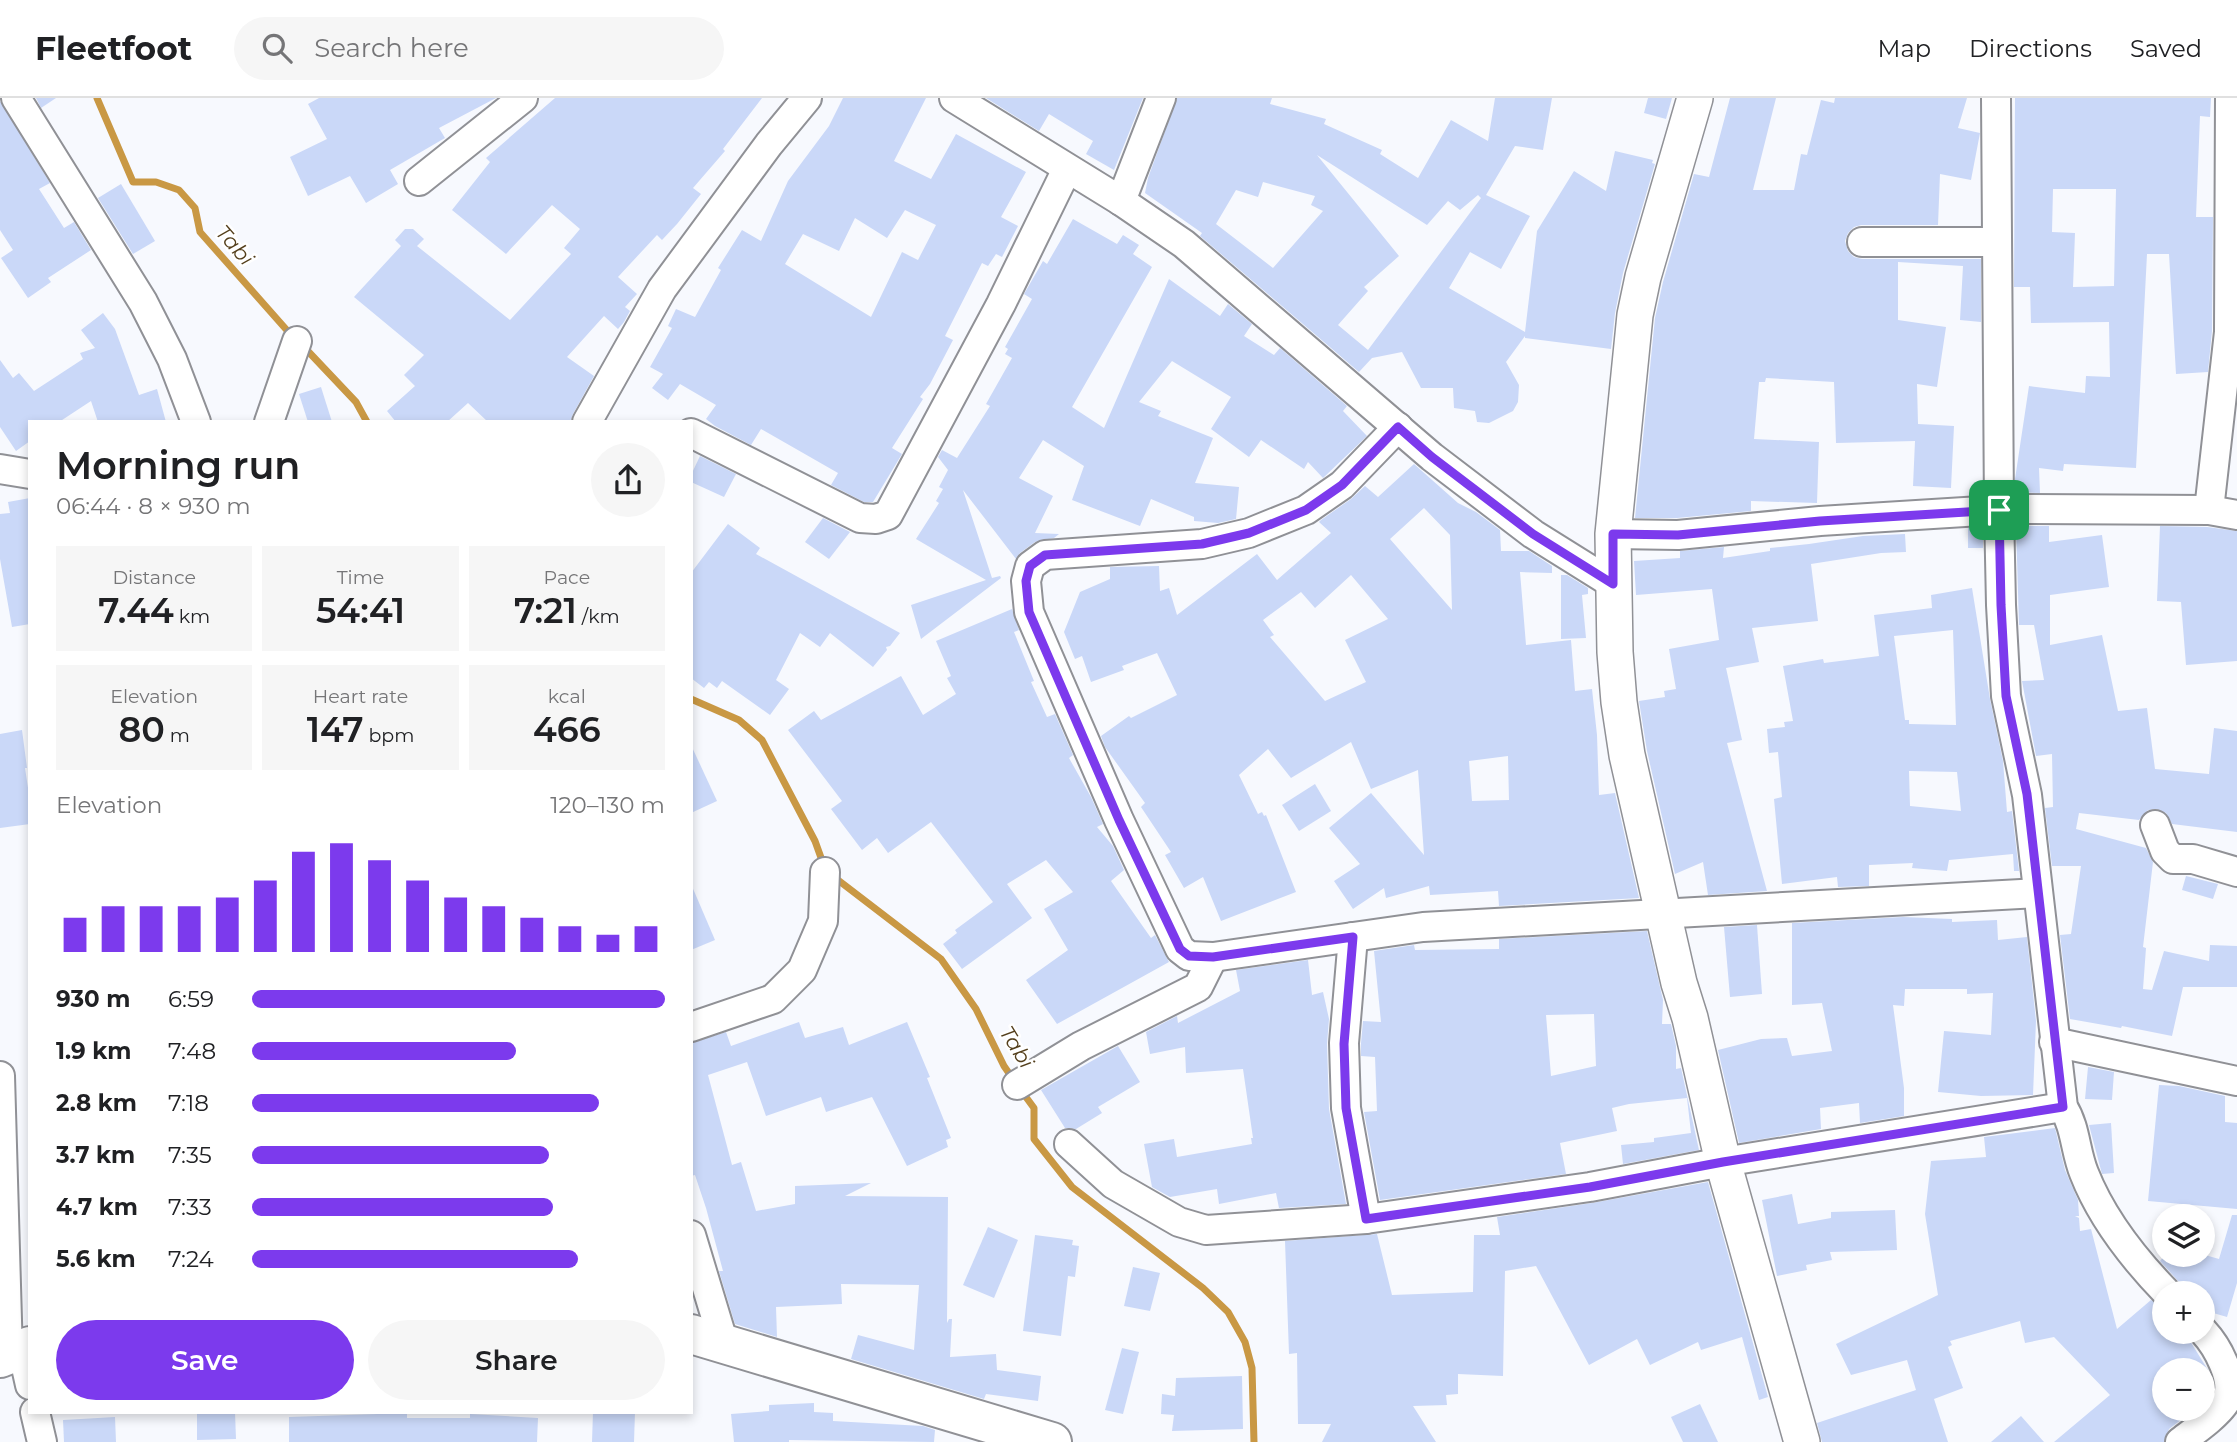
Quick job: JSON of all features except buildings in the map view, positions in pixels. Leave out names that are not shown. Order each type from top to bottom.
[{"type":"main road","points":[[707,1339],[991,1433],[1052,1442]]},
{"type":"street","points":[[16,98],[143,302],[172,359],[195,420]]},
{"type":"street","points":[[419,181],[523,98]]},
{"type":"street","points":[[588,420],[662,289],[769,144],[807,98]]},
{"type":"street","points":[[954,98],[1121,201],[1184,244],[1432,457],[1533,534],[1613,584]]},
{"type":"street","points":[[1121,201],[1161,98]]},
{"type":"street","points":[[1695,98],[1643,277],[1635,315],[1613,534],[1619,702],[1627,754],[1723,1162],[1802,1442]]},
{"type":"street","points":[[1997,98],[1999,510],[2006,696],[2027,794],[2063,1107],[2070,1118],[2083,1171],[2101,1210],[2128,1249],[2156,1281]]},
{"type":"street","points":[[2209,510],[2229,332],[2230,98]]},
{"type":"street","points":[[693,434],[860,518],[876,519],[888,515],[1001,304],[1067,169]]},
{"type":"street","points":[[1862,242],[1997,242]]},
{"type":"street","points":[[270,420],[297,341]]},
{"type":"street","points":[[1398,427],[1342,485],[1306,510],[1249,533],[1202,544],[1045,555],[1030,566],[1026,581],[1029,612],[1119,820],[1180,949],[1189,956],[1213,957],[1423,927],[2037,893]]},
{"type":"street","points":[[0,469],[28,474]]},
{"type":"street","points":[[1613,534],[1678,535],[1820,521],[1999,510],[2209,510],[2237,515]]},
{"type":"street","points":[[2155,825],[2165,852],[2173,859],[2193,859],[2237,872]]},
{"type":"street","points":[[693,1026],[773,999],[802,970],[823,921],[825,872]]},
{"type":"street","points":[[1353,937],[1344,1044],[1346,1108],[1366,1219]]},
{"type":"street","points":[[1017,1085],[1081,1046],[1198,986],[1213,957]]},
{"type":"street","points":[[2054,1041],[2237,1081]]},
{"type":"street","points":[[0,1076],[18,1359]]},
{"type":"street","points":[[1069,1144],[1113,1184],[1179,1222],[1206,1230],[1366,1219],[1590,1187],[1723,1162],[2063,1107]]},
{"type":"street","points":[[693,1249],[707,1339]]},
{"type":"street","points":[[2180,1442],[2226,1402],[2229,1389],[2226,1371],[2215,1343]]},
{"type":"street","points":[[36,1414],[42,1442]]},
{"type":"waterway","name":"Tabi","points":[[97,98],[133,182],[156,182],[179,190],[195,208],[200,232],[292,336]]},
{"type":"waterway","name":"Tabi","points":[[304,347],[356,402],[366,420]]},
{"type":"waterway","name":"Tabi","points":[[693,700],[739,720],[762,740],[815,841],[824,866]]},
{"type":"waterway","name":"Tabi","points":[[834,877],[941,959],[976,1009],[1013,1079]]},
{"type":"waterway","name":"Tabi","points":[[1020,1089],[1034,1108],[1034,1139],[1072,1187],[1203,1288],[1228,1312],[1245,1342],[1252,1368],[1254,1442]]},
{"type":"route","points":[[1398,427],[1432,457],[1533,534],[1613,584],[1613,534],[1678,535],[1820,521],[1999,510],[2006,696],[2027,794],[2063,1107],[1723,1162],[1590,1187],[1366,1219],[1346,1108],[1344,1044],[1353,937],[1213,957],[1189,956],[1180,949],[1119,820],[1029,612],[1026,581],[1030,566],[1045,555],[1202,544],[1249,533],[1306,510],[1342,485],[1398,427]]}]
